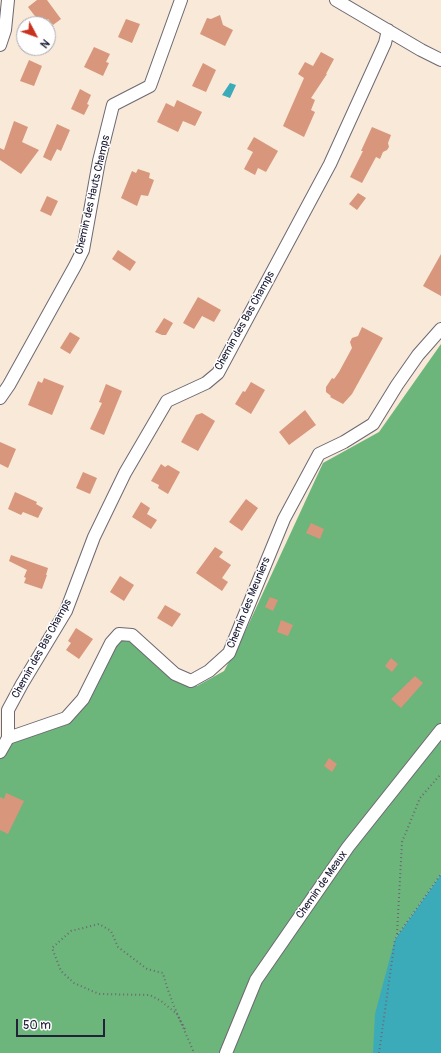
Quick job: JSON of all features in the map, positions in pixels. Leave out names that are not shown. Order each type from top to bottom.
[{"type":"street","points":[[0,45],[5,30],[8,0]]},
{"type":"street","name":"Chemin des Hauts Champs","points":[[0,398],[9,385],[83,250],[99,161],[113,105],[150,86],[181,0]]},
{"type":"street","points":[[336,0],[421,50],[441,60]]},
{"type":"street","name":"Chemin des Bas Champs","points":[[8,738],[8,710],[66,611],[94,537],[125,473],[167,402],[206,383],[218,373],[330,164],[385,43],[388,30]]},
{"type":"street","name":"Chemin des Meuniers","points":[[8,738],[66,718],[83,699],[111,643],[119,634],[132,635],[175,674],[191,681],[209,671],[229,653],[284,519],[319,454],[344,442],[373,424],[397,385],[418,355],[441,329]]},
{"type":"street","name":"Chemin de Meaux","points":[[226,1053],[256,980],[348,847],[441,730]]},
{"type":"street","points":[[0,752],[8,738]]},
{"type":"path","points":[[397,936],[402,842],[420,798],[441,774]]},
{"type":"path","points":[[378,1053],[395,939],[441,874]]},
{"type":"path","points":[[184,1029],[177,1014],[161,1001],[150,995],[99,994],[74,983],[61,971],[52,948],[71,931],[99,924],[111,931],[118,947],[147,970],[163,973],[169,994],[184,1029],[194,1053]]},
{"type":"green space","points":[[441,344],[441,874],[395,939],[377,1053],[0,1053],[0,751],[8,738],[66,717],[119,634],[197,686],[224,671],[244,634],[323,463],[379,432]]},
{"type":"water","points":[[230,83],[236,85],[230,98],[222,95]]},
{"type":"water","points":[[441,874],[441,1053],[373,1053],[375,1014],[395,939]]},
{"type":"building","points":[[37,0],[47,0],[61,19],[56,23],[56,16],[35,16],[28,7]]},
{"type":"building","points":[[220,15],[223,25],[233,30],[225,46],[200,34],[207,18],[211,19]]},
{"type":"building","points":[[126,19],[140,24],[132,43],[118,37]]},
{"type":"building","points":[[94,47],[110,54],[106,62],[109,63],[103,76],[84,67]]},
{"type":"building","points":[[321,52],[334,59],[327,74],[311,98],[315,100],[311,110],[315,112],[304,137],[283,126],[304,78],[298,74],[305,62],[313,66]]},
{"type":"building","points":[[29,60],[42,66],[34,86],[20,81]]},
{"type":"building","points":[[203,63],[216,70],[206,92],[192,86]]},
{"type":"building","points":[[80,89],[91,95],[87,104],[89,105],[84,115],[71,109]]},
{"type":"building","points":[[177,100],[202,112],[195,126],[183,121],[178,132],[157,122],[166,103],[174,107]]},
{"type":"building","points":[[14,121],[28,127],[22,142],[39,150],[21,174],[0,160],[0,148],[4,150]]},
{"type":"building","points":[[57,124],[70,130],[61,151],[57,149],[51,161],[43,157]]},
{"type":"building","points":[[372,127],[391,135],[388,143],[389,147],[383,152],[380,159],[376,157],[362,183],[350,177],[363,151],[361,151]]},
{"type":"building","points":[[254,137],[278,151],[266,172],[258,168],[255,175],[244,169],[253,152],[247,149]]},
{"type":"building","points":[[138,169],[150,173],[149,178],[154,180],[148,196],[141,195],[137,206],[121,198],[132,171],[136,173]]},
{"type":"building","points":[[358,193],[366,198],[357,210],[349,204]]},
{"type":"building","points":[[47,196],[58,201],[51,216],[40,211]]},
{"type":"building","points":[[118,250],[136,262],[130,271],[112,259]]},
{"type":"building","points":[[441,254],[441,296],[423,286]]},
{"type":"building","points":[[198,297],[221,310],[214,322],[202,316],[194,329],[183,323]]},
{"type":"building","points":[[164,318],[173,323],[166,335],[162,335],[155,332]]},
{"type":"building","points":[[362,327],[383,338],[352,394],[343,404],[330,397],[331,396],[326,392],[326,387],[332,378],[334,379],[339,372],[352,348],[350,342],[352,338],[358,336]]},
{"type":"building","points":[[70,332],[80,338],[70,354],[60,348]]},
{"type":"building","points":[[44,378],[64,386],[52,415],[28,405],[38,381],[42,383]]},
{"type":"building","points":[[251,382],[265,390],[251,414],[235,404]]},
{"type":"building","points":[[106,384],[122,391],[104,435],[90,429],[102,403],[99,402]]},
{"type":"building","points":[[305,410],[316,425],[289,445],[279,432]]},
{"type":"building","points":[[202,413],[215,421],[198,451],[181,442],[196,415]]},
{"type":"building","points":[[0,442],[16,449],[8,468],[0,464]]},
{"type":"building","points":[[161,464],[165,467],[168,465],[180,472],[168,494],[158,488],[159,485],[151,481]]},
{"type":"building","points":[[83,472],[97,478],[90,494],[76,488]]},
{"type":"building","points":[[15,492],[37,502],[36,504],[43,508],[38,518],[23,512],[21,515],[8,509]]},
{"type":"building","points":[[246,499],[258,508],[242,531],[229,522]]},
{"type":"building","points":[[141,502],[150,508],[147,514],[157,520],[151,529],[132,517]]},
{"type":"building","points":[[311,523],[324,529],[320,539],[306,533]]},
{"type":"building","points":[[215,547],[223,552],[219,557],[231,565],[222,578],[228,582],[222,591],[196,573]]},
{"type":"building","points":[[11,555],[48,568],[42,589],[24,583],[26,578],[24,577],[27,570],[9,561]]},
{"type":"building","points":[[120,576],[134,585],[124,601],[110,592]]},
{"type":"building","points":[[270,597],[278,600],[273,611],[265,607]]},
{"type":"building","points":[[165,605],[181,614],[172,627],[157,618]]},
{"type":"building","points":[[281,620],[293,625],[288,636],[277,632]]},
{"type":"building","points":[[76,628],[93,639],[79,659],[66,650],[71,643],[68,641]]},
{"type":"building","points":[[391,658],[398,664],[392,672],[385,666]]},
{"type":"building","points":[[415,676],[423,683],[401,708],[391,699]]},
{"type":"building","points":[[329,758],[337,764],[332,772],[324,766]]},
{"type":"building","points":[[6,793],[24,801],[8,834],[0,830],[0,797],[4,799]]}]
